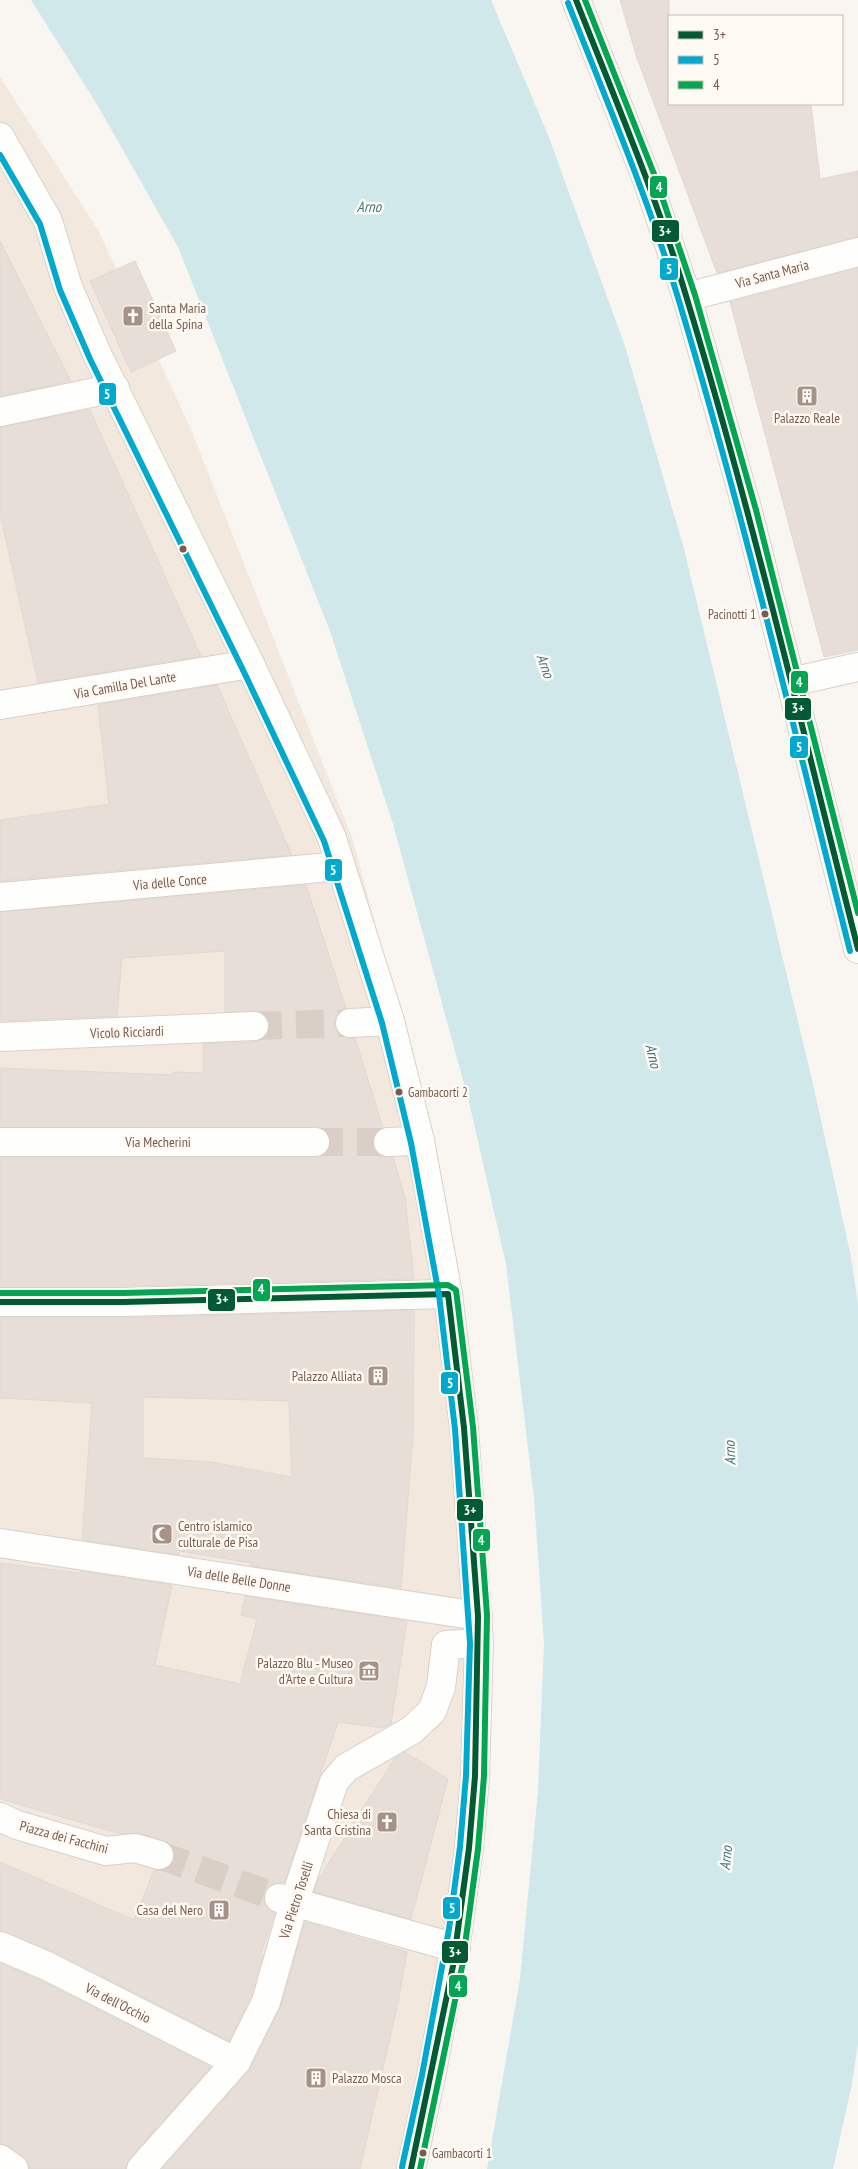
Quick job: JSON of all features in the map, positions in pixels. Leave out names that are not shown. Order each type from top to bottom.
[{"type":"street","points":[[576,0],[648,182],[687,298],[748,512],[858,949]]},
{"type":"street","points":[[0,137],[48,220],[68,287],[98,356],[116,388],[250,664],[332,838],[390,1021],[420,1141],[448,1294],[464,1428],[479,1643],[475,1776],[469,1848],[456,1948],[411,2169]]},
{"type":"street","name":"Via Santa Maria","points":[[687,298],[858,252]]},
{"type":"street","points":[[0,412],[116,388]]},
{"type":"street","name":"Via Camilla Del Lante","points":[[0,705],[250,664]]},
{"type":"street","points":[[791,682],[858,667]]},
{"type":"street","name":"Via delle Conce","points":[[0,897],[341,866]]},
{"type":"street","points":[[350,1022],[390,1021]]},
{"type":"street","name":"Vicolo Ricciardi","points":[[0,1037],[254,1026]]},
{"type":"street","points":[[388,1142],[420,1141]]},
{"type":"street","name":"Via Mecherini","points":[[0,1142],[315,1142]]},
{"type":"street","points":[[0,1302],[122,1302],[448,1294]]},
{"type":"street","name":"Via delle Belle Donne","points":[[0,1543],[478,1616]]},
{"type":"street","name":"Via Pietro Toselli","points":[[141,2169],[236,2062],[266,2002],[286,1901],[334,1782],[346,1768],[412,1730],[432,1711],[441,1688],[446,1645],[479,1643]]},
{"type":"street","name":"Piazza dei Facchini","points":[[0,1817],[17,1825],[106,1851],[135,1848],[159,1855]]},
{"type":"street","points":[[286,1901],[456,1948]]},
{"type":"street","name":"Via dell'Occhio","points":[[1,1949],[47,1966],[236,2062]]},
{"type":"street","points":[[0,2159],[14,2169]]},
{"type":"shaded area","points":[[0,77],[98,230],[190,427],[353,840],[432,1140],[462,1292],[476,1436],[490,1668],[411,2169],[0,2169]]},
{"type":"water","name":"Arno","points":[[31,0],[491,0],[548,135],[625,346],[684,549],[814,1088],[851,1257],[858,1304],[858,2043],[852,2084],[833,2169],[487,2169],[520,1979],[538,1791],[544,1643],[534,1498],[506,1264],[469,1102],[393,824],[330,631],[178,247],[98,106]]},
{"type":"building","points":[[620,0],[669,0],[668,105],[811,105],[820,179],[858,171],[858,237],[717,273],[637,58]]},
{"type":"building","points":[[0,241],[71,381],[0,396]]},
{"type":"building","name":"Santa Maria della Spina","points":[[135,261],[176,351],[131,372],[90,281]]},
{"type":"building","name":"Palazzo Reale","points":[[858,268],[858,650],[824,657],[730,302]]},
{"type":"building","points":[[90,410],[201,656],[38,683],[0,514],[0,427]]},
{"type":"building","points":[[217,685],[292,855],[0,881],[0,820],[109,804],[98,705]]},
{"type":"building","points":[[306,885],[346,1008],[336,1015],[334,1024],[342,1037],[355,1038],[383,1128],[374,1135],[372,1143],[375,1150],[381,1156],[393,1157],[405,1197],[414,1279],[123,1286],[0,1286],[0,1158],[315,1158],[323,1155],[329,1149],[331,1142],[328,1134],[322,1128],[315,1126],[0,1126],[0,1068],[173,1075],[173,1072],[204,1073],[203,1044],[255,1042],[268,1034],[270,1026],[267,1018],[261,1012],[225,1012],[225,951],[122,958],[117,1016],[0,1021],[0,912]]},
{"type":"building","points":[[414,1310],[413,1435],[401,1588],[251,1566],[251,1563],[180,1551],[179,1555],[82,1540],[92,1403],[0,1398],[0,1318],[123,1318]],"holes":[[[143,1397],[289,1401],[292,1477],[211,1462],[143,1458]]]},
{"type":"building","points":[[0,1563],[80,1573],[80,1571],[172,1585],[155,1665],[240,1684],[257,1619],[241,1615],[245,1596],[407,1621],[391,1724],[383,1728],[338,1722],[284,1883],[275,1883],[268,1887],[264,1893],[264,1902],[268,1909],[275,1913],[261,1953],[263,1954],[251,1996],[229,2041],[54,1952],[0,1931],[0,1862],[134,1920],[154,1870],[162,1870],[169,1867],[174,1860],[174,1852],[171,1845],[163,1840],[139,1833],[121,1834],[0,1799]]},
{"type":"building","name":"Chiesa di Santa Cristina","points":[[405,1752],[448,1779],[411,1919],[314,1892],[318,1880],[394,1759]]},
{"type":"building","points":[[305,1922],[407,1952],[398,2003],[360,2169],[162,2169],[250,2069],[281,2006]]},
{"type":"building","points":[[0,1963],[40,1980],[211,2067],[129,2159],[126,2169],[29,2169],[28,2162],[23,2156],[9,2146],[0,2144]]},
{"type":"tunnel","points":[[254,1026],[350,1023]]},
{"type":"tunnel","points":[[315,1142],[388,1142]]},
{"type":"tunnel","points":[[159,1855],[279,1898]]},
{"type":"transit line","name":"3+","points":[[576,0],[649,186],[675,261],[711,379],[755,541],[858,949]]},
{"type":"transit line","name":"4","points":[[585,0],[656,179],[695,295],[756,510],[858,913]]},
{"type":"transit line","name":"5","points":[[568,3],[641,188],[679,301],[747,544],[850,951]]},
{"type":"transit line","name":"5","points":[[0,155],[40,224],[60,290],[90,359],[242,668],[324,841],[382,1023],[411,1143],[439,1295],[455,1429],[470,1643],[466,1776],[460,1847],[449,1929],[422,2075],[402,2167]]},
{"type":"transit line","name":"4","points":[[0,1293],[123,1293],[448,1285],[456,1290],[473,1427],[487,1615],[484,1776],[478,1849],[462,1967],[420,2169]]},
{"type":"transit line","name":"3+","points":[[0,1302],[123,1302],[448,1294],[464,1428],[478,1616],[475,1776],[469,1848],[453,1966],[411,2169]]},
{"type":"place","name":"Santa Maria della Spina","points":[[133,316]]},
{"type":"place","name":"Palazzo Reale","points":[[807,396]]},
{"type":"place","name":"Pacinotti 1","points":[[765,614]]},
{"type":"place","name":"Gambacorti 2","points":[[399,1092]]},
{"type":"place","name":"Palazzo Alliata","points":[[378,1376]]},
{"type":"place","name":"Centro islamico culturale de Pisa","points":[[162,1534]]},
{"type":"place","name":"Palazzo Blu - Museo d'Arte e Cultura","points":[[369,1671]]},
{"type":"place","name":"Chiesa di Santa Cristina","points":[[387,1822]]},
{"type":"place","name":"Casa del Nero","points":[[219,1910]]},
{"type":"place","name":"Palazzo Mosca","points":[[316,2078]]},
{"type":"place","name":"Gambacorti 1","points":[[423,2153]]}]
